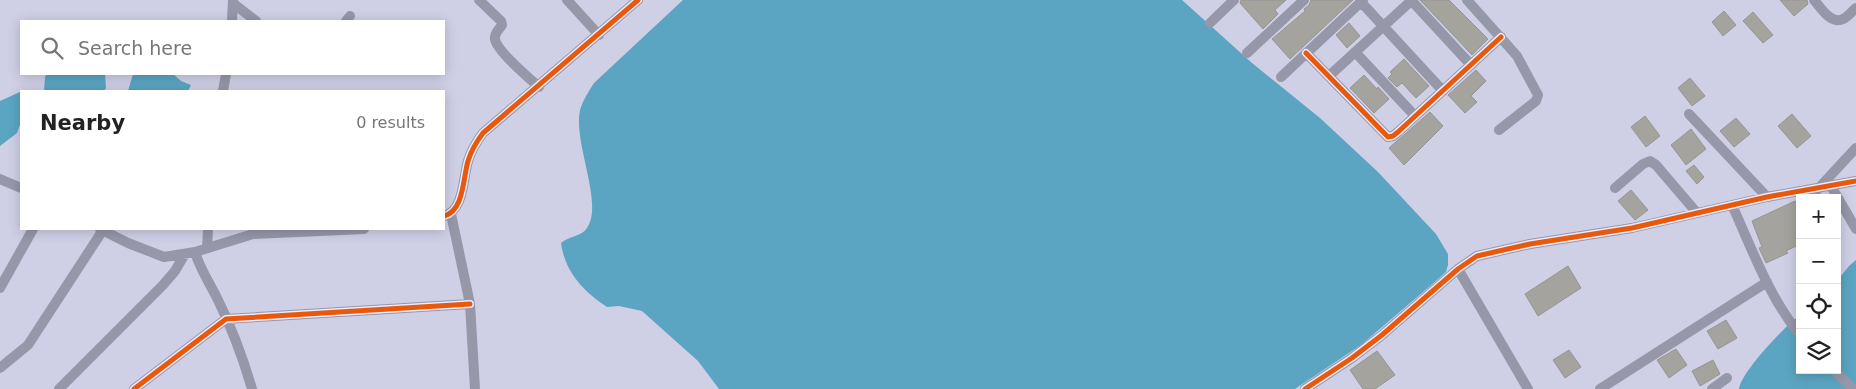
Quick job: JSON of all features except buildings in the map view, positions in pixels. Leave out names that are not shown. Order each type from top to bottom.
[{"type":"street","points":[[479,0],[501,22],[502,25],[495,39],[502,52],[539,87]]},
{"type":"street","points":[[567,0],[599,35]]},
{"type":"street","points":[[475,389],[470,304],[447,215],[457,206],[468,160],[483,133],[539,87],[638,0]]},
{"type":"street","points":[[1210,22],[1234,0]]},
{"type":"street","points":[[1247,53],[1304,0]]},
{"type":"street","points":[[1329,76],[1412,0],[1471,65]]},
{"type":"street","points":[[1467,0],[1517,56],[1538,95],[1538,98],[1499,130]]},
{"type":"street","points":[[1814,0],[1829,17],[1836,20],[1843,19],[1856,8]]},
{"type":"street","points":[[1281,77],[1362,1],[1443,91]]},
{"type":"street","points":[[232,20],[233,2]]},
{"type":"street","points":[[233,2],[255,20]]},
{"type":"street","points":[[1306,54],[1388,137],[1393,136],[1501,37]]},
{"type":"street","points":[[1354,52],[1415,116]]},
{"type":"street","points":[[223,90],[226,75]]},
{"type":"street","points":[[1689,114],[1767,197]]},
{"type":"street","points":[[1818,189],[1856,148]]},
{"type":"street","points":[[1615,188],[1643,164],[1650,161],[1656,165],[1696,213]]},
{"type":"street","points":[[0,180],[20,188]]},
{"type":"street","points":[[1311,387],[1382,335],[1458,269],[1477,256],[1504,249],[1632,228],[1767,197],[1856,181]]},
{"type":"street","points":[[1831,186],[1856,229]]},
{"type":"street","points":[[1732,205],[1767,282],[1796,329]]},
{"type":"street","points":[[0,288],[32,230]]},
{"type":"street","points":[[0,368],[28,345],[101,230],[164,257],[190,253],[254,234],[342,230]]},
{"type":"street","points":[[207,248],[208,230]]},
{"type":"street","points":[[190,253],[217,298],[250,388]]},
{"type":"street","points":[[59,389],[163,285],[190,253]]},
{"type":"street","points":[[1458,269],[1528,389]]},
{"type":"street","points":[[1600,389],[1767,282]]},
{"type":"street","points":[[134,389],[226,319],[470,304]]},
{"type":"street","points":[[1838,374],[1853,389]]},
{"type":"street","points":[[1712,389],[1727,378]]},
{"type":"water","points":[[683,0],[1182,0],[1252,63],[1320,118],[1378,172],[1436,234],[1448,254],[1446,272],[1361,345],[1295,389],[719,389],[698,361],[642,311],[619,306],[607,307],[590,294],[571,272],[566,263],[561,243],[584,231],[591,217],[590,188],[579,124],[580,110],[584,99],[594,83]]},
{"type":"water","points":[[46,75],[105,75],[106,88],[105,90],[44,90]]},
{"type":"water","points":[[133,75],[174,75],[181,81],[191,85],[188,90],[128,90]]},
{"type":"water","points":[[20,92],[20,125],[17,133],[0,146],[0,101]]},
{"type":"water","points":[[1856,260],[1856,389],[1739,389],[1755,361],[1796,318],[1796,374],[1841,374],[1841,276]]},
{"type":"cycle path","points":[[445,216],[451,213],[459,201],[469,157],[483,133],[638,0]]},
{"type":"cycle path","points":[[1306,53],[1388,137],[1398,132],[1501,37]]},
{"type":"cycle path","points":[[1305,389],[1352,358],[1382,335],[1458,269],[1477,256],[1530,244],[1632,228],[1767,197],[1856,181]]},
{"type":"cycle path","points":[[134,389],[226,319],[470,304]]}]
